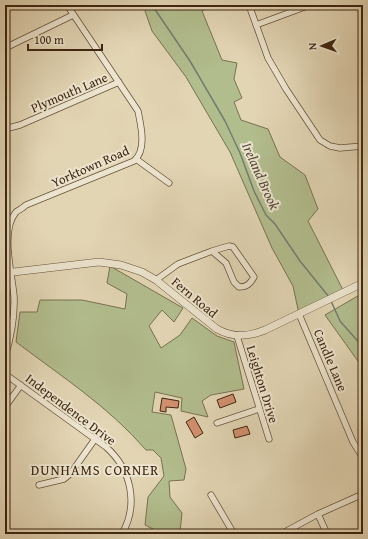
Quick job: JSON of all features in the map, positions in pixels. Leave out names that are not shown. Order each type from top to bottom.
[{"type":"street","name":"Yorktown Road","points":[[5,357],[13,327],[14,312],[14,296],[8,273],[6,246],[12,218],[26,205],[134,161],[139,156],[142,142],[142,128],[138,111],[67,5]]},
{"type":"street","points":[[249,5],[268,58],[282,83],[320,140],[330,146],[340,148],[363,146]]},
{"type":"street","points":[[256,25],[310,5]]},
{"type":"street","points":[[5,48],[73,15]]},
{"type":"street","name":"Plymouth Lane","points":[[5,129],[118,82]]},
{"type":"street","points":[[136,159],[169,183]]},
{"type":"street","points":[[156,280],[178,264],[212,251],[223,247],[233,247],[254,277],[251,282],[246,287],[239,287],[234,282],[226,263],[212,251]]},
{"type":"street","name":"Fern Road","points":[[8,273],[99,262],[121,264],[156,280],[212,327],[226,334],[237,336],[247,336],[257,333],[363,283]]},
{"type":"street","name":"Candle Lane","points":[[299,314],[353,442],[363,458]]},
{"type":"street","name":"Leighton Drive","points":[[237,336],[269,439]]},
{"type":"street","name":"Independence Drive","points":[[5,374],[106,447],[116,457],[124,469],[129,482],[131,496],[131,510],[122,534]]},
{"type":"street","points":[[5,408],[21,385]]},
{"type":"street","points":[[216,424],[259,408]]},
{"type":"street","points":[[39,485],[64,480],[71,473],[95,439]]},
{"type":"street","points":[[281,534],[318,514],[363,494]]},
{"type":"street","points":[[211,495],[234,534]]},
{"type":"street","points":[[318,514],[327,534]]},
{"type":"green space","points":[[143,5],[214,5],[202,11],[222,60],[237,63],[234,79],[242,98],[234,102],[241,120],[268,129],[280,157],[305,175],[318,209],[308,221],[344,292],[299,314],[293,286],[272,248],[230,152],[186,77],[152,31]]},
{"type":"green space","points":[[110,266],[183,308],[174,322],[162,310],[149,326],[161,348],[180,335],[192,318],[217,336],[234,342],[244,389],[211,395],[202,401],[208,417],[181,411],[182,398],[155,392],[152,412],[171,415],[186,469],[184,480],[169,481],[170,497],[182,513],[180,532],[159,532],[145,525],[148,497],[164,476],[161,458],[153,450],[146,450],[132,434],[100,406],[16,342],[20,312],[37,312],[40,300],[82,300],[125,309],[127,294],[107,283]]},
{"type":"green space","points":[[363,293],[363,371],[360,364],[325,315]]},
{"type":"building","points":[[233,394],[236,402],[220,408],[217,400]]},
{"type":"building","points":[[162,398],[179,401],[178,408],[166,407],[166,412],[160,411]]},
{"type":"building","points":[[194,417],[203,433],[195,438],[186,422]]},
{"type":"building","points":[[247,426],[250,434],[235,438],[233,430]]},
{"type":"waterway","name":"Ireland Brook","points":[[152,5],[190,61],[225,121],[240,153],[254,191],[266,215],[275,224],[300,261],[329,297]]},
{"type":"waterway","name":"Ireland Brook","points":[[331,301],[340,321],[363,347]]},
{"type":"district","name":"DUNHAMS CORNER","points":[[95,470]]}]
